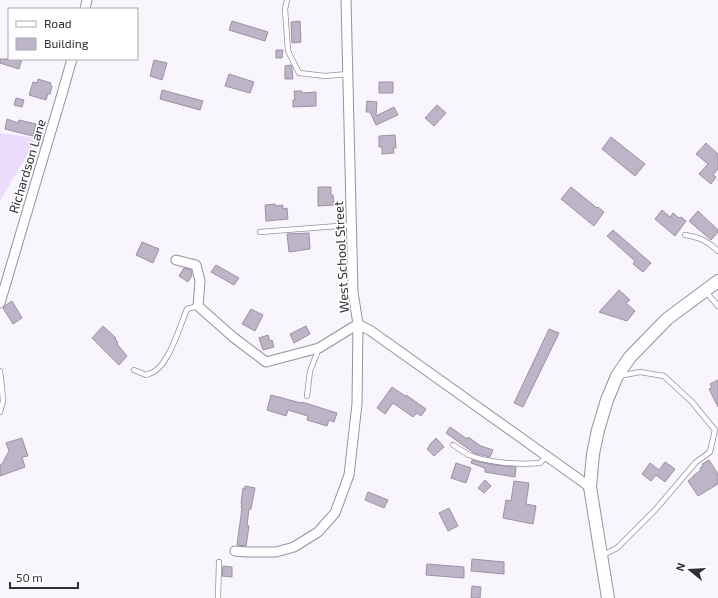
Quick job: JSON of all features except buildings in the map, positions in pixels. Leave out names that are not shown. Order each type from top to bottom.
[{"type":"main road","points":[[608,598],[590,487],[593,454],[607,400],[617,376],[630,356],[667,319],[718,281]]},
{"type":"street","name":"West School Street","points":[[346,0],[353,292],[358,324],[371,330],[590,487]]},
{"type":"street","name":"Richardson Lane","points":[[0,303],[72,60]]},
{"type":"street","points":[[176,260],[196,265],[200,281],[198,306],[233,337],[266,362],[319,348],[358,324]]},
{"type":"street","points":[[235,551],[276,552],[294,547],[318,532],[335,513],[349,475],[357,404],[358,324]]},
{"type":"lane","points":[[287,0],[285,9],[288,51],[299,73],[325,76],[348,74]]},
{"type":"lane","points":[[260,232],[352,225]]},
{"type":"lane","points":[[685,236],[700,238],[707,241],[718,251]]},
{"type":"lane","points":[[705,291],[718,306]]},
{"type":"lane","points":[[134,370],[146,375],[155,371],[165,360],[187,309],[198,306]]},
{"type":"lane","points":[[307,396],[310,371],[319,348]]},
{"type":"lane","points":[[0,371],[3,401],[0,412]]},
{"type":"lane","points":[[602,556],[616,548],[656,509],[696,462],[710,452],[715,430],[692,402],[664,376],[640,372],[617,376]]},
{"type":"lane","points":[[453,445],[480,459],[506,463],[540,463],[547,456]]},
{"type":"lane","points":[[218,598],[219,562]]},
{"type":"shaded area","points":[[0,133],[37,138],[0,201]]}]
